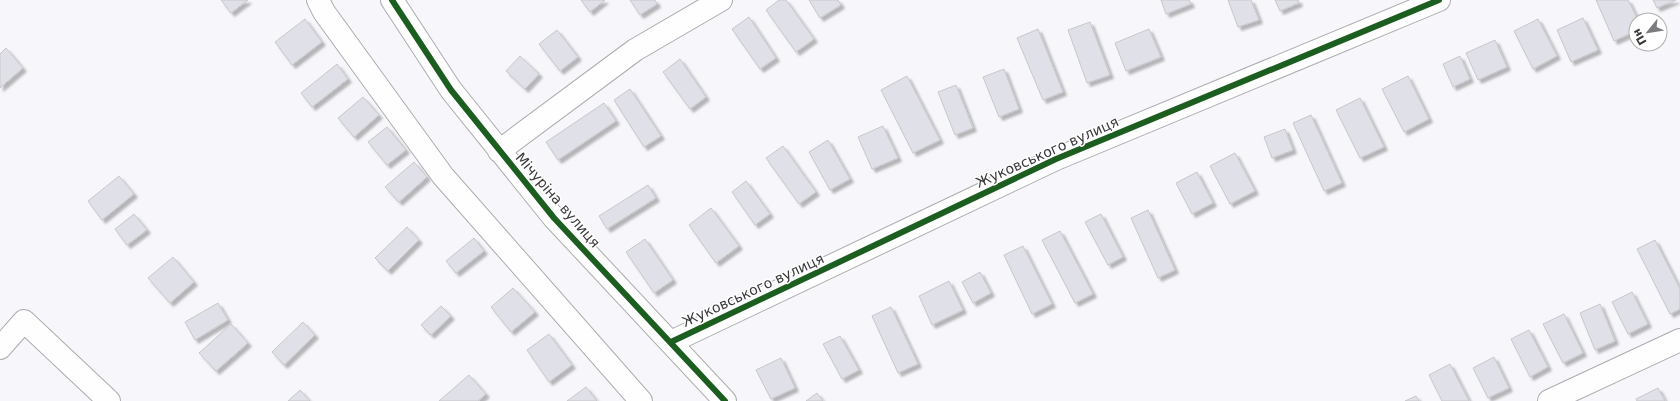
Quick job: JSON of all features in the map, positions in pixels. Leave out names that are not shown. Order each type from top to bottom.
[{"type":"street","points":[[318,0],[324,12],[443,176],[641,401]]},
{"type":"street","name":"Мічуріна вулиця","points":[[392,0],[450,90],[554,218],[725,401]]},
{"type":"street","points":[[499,151],[635,50],[721,0]]},
{"type":"street","name":"Жуковського вулиця","points":[[671,342],[1056,159],[1439,0]]},
{"type":"street","points":[[0,348],[24,321],[109,401]]},
{"type":"street","points":[[1549,401],[1680,340]]},
{"type":"building","points":[[221,0],[248,0],[231,13]]},
{"type":"building","points":[[581,0],[605,0],[590,12]]},
{"type":"building","points":[[630,0],[655,0],[657,4],[640,15]]},
{"type":"building","points":[[779,0],[786,0],[814,39],[796,52],[766,10]]},
{"type":"building","points":[[809,0],[838,0],[841,5],[820,18]]},
{"type":"building","points":[[1161,0],[1189,0],[1191,4],[1166,14]]},
{"type":"building","points":[[1228,0],[1251,0],[1259,20],[1238,27]]},
{"type":"building","points":[[1275,0],[1298,0],[1299,3],[1280,11]]},
{"type":"building","points":[[1596,0],[1628,0],[1634,12],[1628,12],[1628,35],[1614,41]]},
{"type":"building","points":[[1653,0],[1676,0],[1657,8]]},
{"type":"building","points":[[749,17],[776,58],[760,69],[732,29]]},
{"type":"building","points":[[1583,18],[1598,50],[1571,62],[1557,30]]},
{"type":"building","points":[[305,19],[322,42],[292,65],[275,42]]},
{"type":"building","points":[[1538,19],[1557,56],[1533,69],[1514,31]]},
{"type":"building","points":[[1090,22],[1110,75],[1087,83],[1068,30]]},
{"type":"building","points":[[1038,29],[1063,92],[1043,100],[1017,38]]},
{"type":"building","points":[[1149,29],[1161,57],[1126,71],[1115,43]]},
{"type":"building","points":[[557,30],[578,57],[560,71],[539,44]]},
{"type":"building","points":[[1495,40],[1507,67],[1478,80],[1466,53]]},
{"type":"building","points":[[6,48],[23,68],[0,88],[0,54]]},
{"type":"building","points":[[520,56],[539,74],[525,89],[506,71]]},
{"type":"building","points":[[1460,56],[1470,79],[1453,87],[1443,64]]},
{"type":"building","points":[[680,59],[706,97],[690,109],[663,72]]},
{"type":"building","points":[[337,64],[348,79],[312,107],[301,93]]},
{"type":"building","points":[[1004,69],[1019,109],[999,117],[983,77]]},
{"type":"building","points":[[907,76],[940,140],[913,153],[881,90]]},
{"type":"building","points":[[1408,76],[1429,119],[1404,132],[1382,89]]},
{"type":"building","points":[[956,85],[973,128],[955,135],[938,92]]},
{"type":"building","points":[[630,89],[661,136],[644,147],[614,100]]},
{"type":"building","points":[[363,97],[379,115],[354,137],[338,118]]},
{"type":"building","points":[[1360,98],[1384,147],[1360,158],[1336,110]]},
{"type":"building","points":[[604,103],[616,121],[558,160],[546,142]]},
{"type":"building","points":[[1311,115],[1342,183],[1324,191],[1293,123]]},
{"type":"building","points":[[883,126],[898,158],[872,169],[858,137]]},
{"type":"building","points":[[387,127],[406,150],[387,165],[368,142]]},
{"type":"building","points":[[1285,129],[1293,150],[1272,158],[1264,137]]},
{"type":"building","points":[[828,140],[850,179],[830,190],[809,152]]},
{"type":"building","points":[[783,146],[816,192],[799,204],[766,158]]},
{"type":"building","points":[[1235,153],[1255,191],[1230,204],[1210,166]]},
{"type":"building","points":[[414,162],[427,177],[399,202],[385,187]]},
{"type":"building","points":[[1197,172],[1213,203],[1192,214],[1176,183]]},
{"type":"building","points":[[119,176],[134,194],[102,220],[88,201]]},
{"type":"building","points":[[746,181],[770,214],[755,225],[732,192]]},
{"type":"building","points":[[648,185],[656,198],[607,229],[599,216]]},
{"type":"building","points":[[711,208],[739,246],[716,263],[689,225]]},
{"type":"building","points":[[1148,210],[1175,270],[1158,278],[1131,218]]},
{"type":"building","points":[[134,214],[147,230],[127,245],[115,229]]},
{"type":"building","points":[[1101,214],[1123,257],[1108,265],[1085,222]]},
{"type":"building","points":[[407,227],[419,240],[388,271],[375,258]]},
{"type":"building","points":[[1060,231],[1093,294],[1075,303],[1042,240]]},
{"type":"building","points":[[474,238],[484,251],[456,273],[446,261]]},
{"type":"building","points":[[645,239],[673,280],[654,293],[626,252]]},
{"type":"building","points":[[1655,240],[1680,289],[1680,309],[1670,314],[1637,249]]},
{"type":"building","points":[[1023,246],[1052,304],[1032,314],[1004,255]]},
{"type":"building","points":[[173,257],[194,282],[170,303],[148,278]]},
{"type":"building","points":[[980,272],[991,293],[973,303],[962,282]]},
{"type":"building","points":[[949,281],[963,310],[932,325],[919,296]]},
{"type":"building","points":[[513,288],[535,312],[511,332],[491,307]]},
{"type":"building","points":[[1632,292],[1648,324],[1628,334],[1612,302]]},
{"type":"building","points":[[218,303],[228,320],[195,340],[185,322]]},
{"type":"building","points":[[1600,304],[1615,341],[1595,350],[1580,313]]},
{"type":"building","points":[[441,306],[451,316],[431,335],[421,325]]},
{"type":"building","points":[[891,307],[918,364],[898,373],[872,316]]},
{"type":"building","points":[[1564,314],[1583,353],[1563,363],[1543,324]]},
{"type":"building","points":[[303,322],[315,335],[284,365],[272,352]]},
{"type":"building","points":[[231,324],[248,343],[216,371],[199,353]]},
{"type":"building","points":[[1529,330],[1548,367],[1530,377],[1511,339]]},
{"type":"building","points":[[549,334],[572,365],[549,382],[527,350]]},
{"type":"building","points":[[840,336],[859,370],[842,379],[823,344]]},
{"type":"building","points":[[1494,357],[1509,388],[1488,398],[1473,368]]},
{"type":"building","points":[[781,358],[795,388],[771,399],[756,370]]},
{"type":"building","points":[[1450,364],[1469,401],[1442,401],[1429,375]]},
{"type":"building","points":[[469,375],[486,394],[478,401],[439,401]]},
{"type":"building","points":[[586,387],[597,401],[567,401]]},
{"type":"building","points":[[1658,388],[1665,401],[1637,401],[1636,399]]},
{"type":"building","points":[[300,390],[310,401],[288,401]]},
{"type":"building","points":[[817,393],[823,401],[806,401]]},
{"type":"building","points":[[1416,396],[1419,401],[1405,401]]},
{"type":"cycle path","points":[[392,0],[451,90],[554,218],[725,401]]},
{"type":"cycle path","points":[[671,342],[1056,159],[1439,0]]}]
